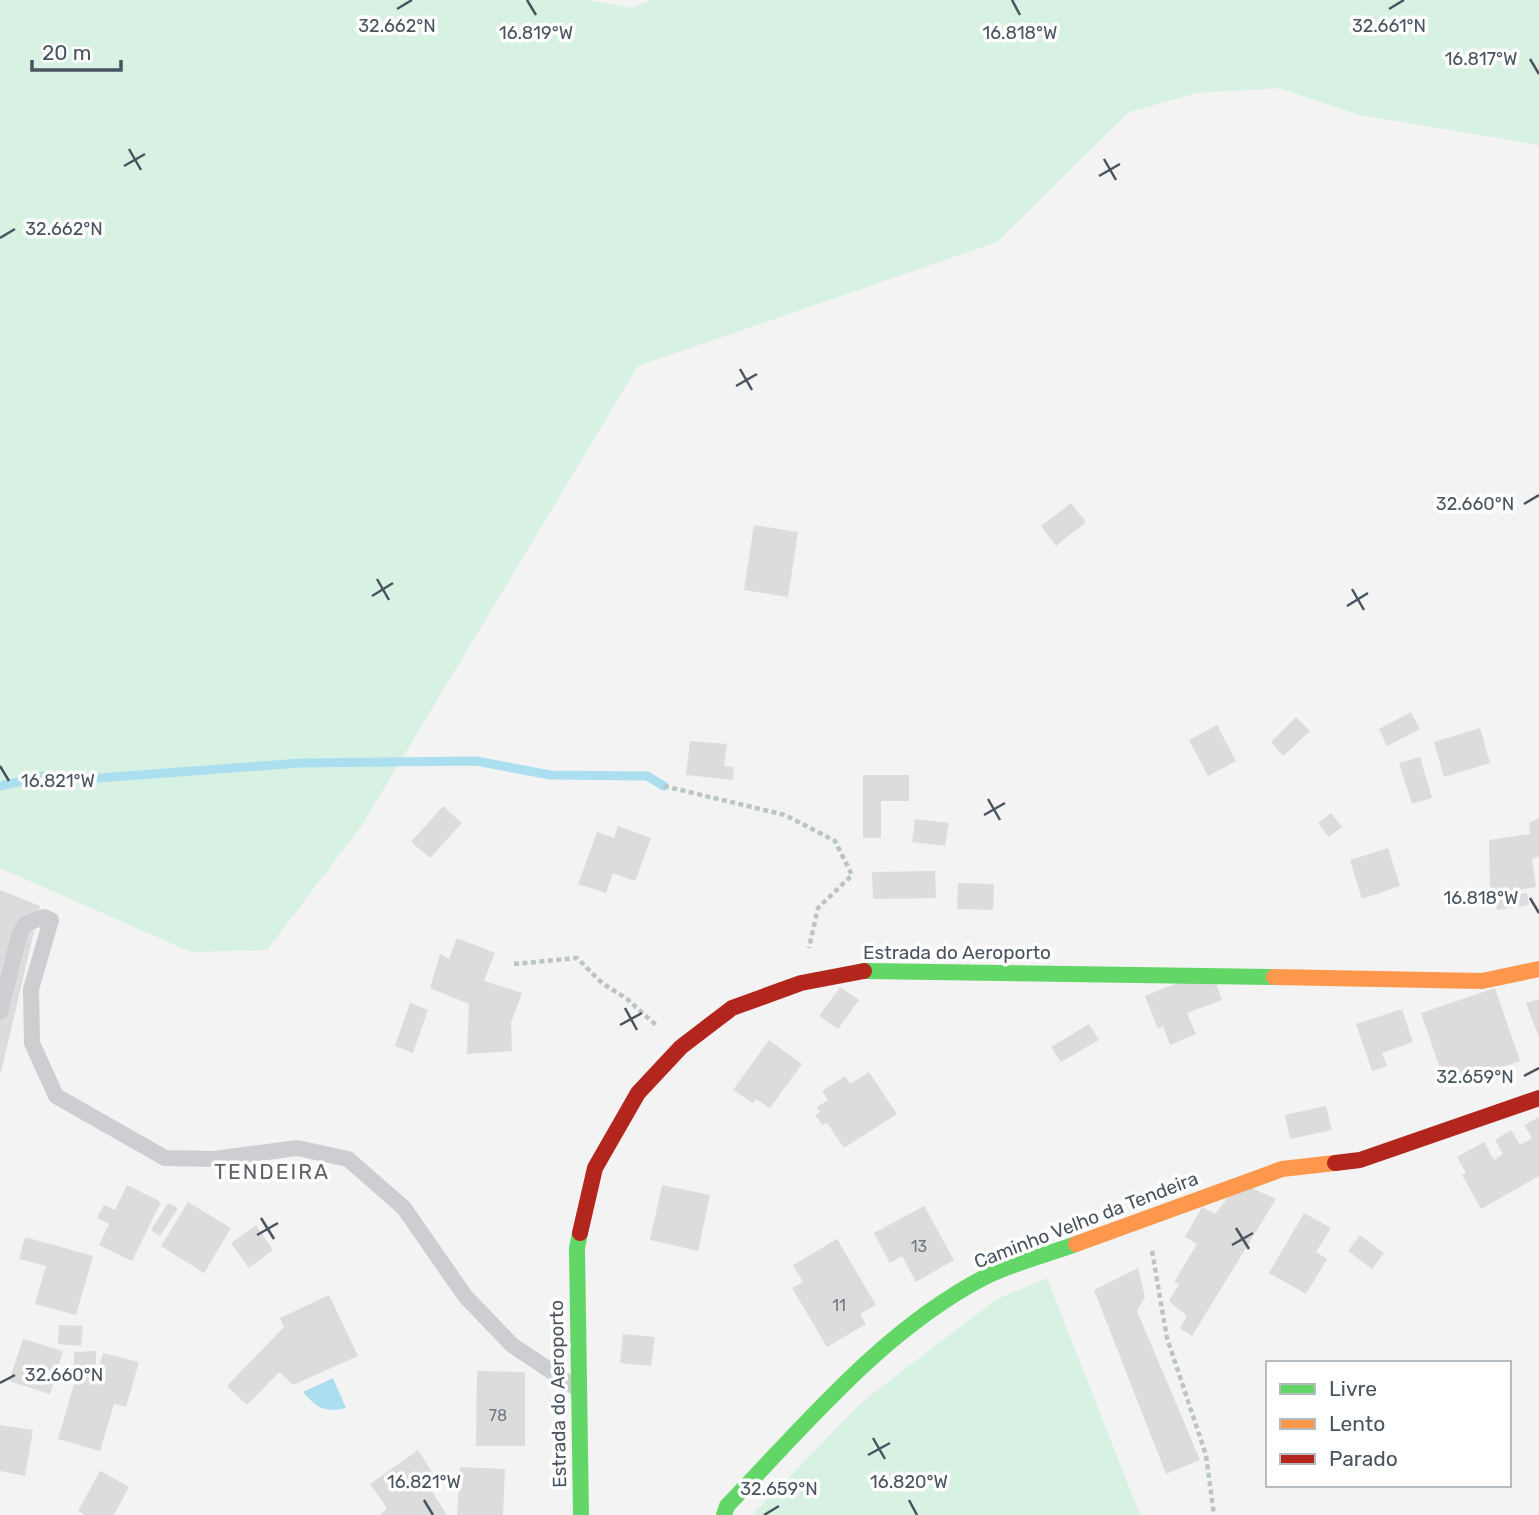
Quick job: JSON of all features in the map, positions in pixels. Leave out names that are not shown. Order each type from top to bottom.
[{"type":"main road","name":"Estrada do Aeroporto","points":[[581,1515],[577,1389],[577,1248],[595,1168],[638,1093],[681,1047],[732,1008],[801,984],[875,969],[1482,981],[1539,969]]},
{"type":"main road","name":"Caminho Velho da Tendeira","points":[[724,1515],[727,1506],[847,1381],[912,1324],[986,1278],[1282,1169],[1360,1160],[1539,1098]]},
{"type":"lane","points":[[0,1012],[19,936],[25,924],[44,917],[51,920],[31,989],[32,1043],[56,1096],[165,1158],[214,1159],[297,1148],[348,1159],[404,1208],[465,1296],[512,1345],[577,1389]]},
{"type":"path","points":[[664,786],[785,815],[835,841],[852,875],[818,908],[801,984]]},
{"type":"path","points":[[514,964],[577,958],[602,983],[627,999],[681,1047]]},
{"type":"path","points":[[1147,1218],[1167,1338],[1206,1455],[1214,1515]]},
{"type":"green space","points":[[0,0],[588,0],[632,8],[651,0],[1539,0],[1539,145],[1359,115],[1279,88],[1197,93],[1129,112],[997,242],[638,366],[362,825],[267,950],[191,952],[0,868]]},
{"type":"green space","points":[[1047,1278],[1140,1515],[752,1515],[863,1401],[997,1299]]},
{"type":"water","points":[[333,1378],[346,1408],[322,1408],[303,1392]]},
{"type":"building","points":[[1071,503],[1086,522],[1056,546],[1041,526]]},
{"type":"building","points":[[754,525],[798,532],[788,597],[744,590]]},
{"type":"building","points":[[1411,712],[1420,729],[1387,746],[1379,729]]},
{"type":"building","points":[[1296,717],[1310,731],[1283,756],[1271,742]]},
{"type":"building","points":[[1217,725],[1236,761],[1208,776],[1189,740]]},
{"type":"building","points":[[1480,728],[1490,763],[1444,777],[1434,742]]},
{"type":"building","points":[[690,741],[727,744],[724,766],[734,767],[733,780],[686,775]]},
{"type":"building","points":[[1420,757],[1432,798],[1412,804],[1399,763]]},
{"type":"building","points":[[863,775],[909,775],[909,801],[881,801],[881,838],[863,838]]},
{"type":"building","points":[[443,806],[462,823],[430,858],[411,842]]},
{"type":"building","points":[[1331,813],[1342,827],[1329,837],[1318,823]]},
{"type":"building","points":[[1539,818],[1539,856],[1532,859],[1536,887],[1490,895],[1489,840],[1530,834],[1529,823]]},
{"type":"building","points":[[915,819],[949,823],[945,846],[912,842]]},
{"type":"building","points":[[618,826],[651,838],[635,881],[613,873],[606,893],[578,884],[597,832],[614,838]]},
{"type":"building","points":[[1388,848],[1400,886],[1362,899],[1350,860]]},
{"type":"building","points":[[935,871],[936,898],[873,899],[872,872]]},
{"type":"building","points":[[958,883],[994,884],[993,910],[957,909]]},
{"type":"building","points":[[0,890],[40,906],[1,1072],[0,1072]]},
{"type":"building","points":[[1527,893],[1529,905],[1497,910],[1494,898]]},
{"type":"building","points":[[457,938],[495,953],[484,981],[522,993],[511,1023],[512,1051],[467,1054],[469,1004],[430,988],[440,954],[449,959]]},
{"type":"building","points":[[1187,979],[1215,979],[1222,1000],[1187,1013],[1196,1034],[1170,1045],[1163,1026],[1158,1029],[1145,996]]},
{"type":"building","points":[[840,987],[859,1000],[838,1029],[819,1016]]},
{"type":"building","points":[[1495,988],[1520,1061],[1446,1086],[1421,1013]]},
{"type":"building","points":[[1539,999],[1539,1037],[1526,1003]]},
{"type":"building","points":[[410,1003],[428,1010],[413,1053],[395,1046]]},
{"type":"building","points":[[1402,1009],[1413,1042],[1382,1053],[1387,1066],[1372,1071],[1356,1024]]},
{"type":"building","points":[[1089,1024],[1099,1040],[1061,1062],[1051,1047]]},
{"type":"building","points":[[769,1040],[802,1064],[770,1108],[756,1099],[753,1103],[733,1090]]},
{"type":"building","points":[[869,1072],[897,1114],[844,1148],[827,1123],[822,1125],[815,1115],[820,1112],[817,1107],[828,1100],[822,1091],[845,1076],[850,1084]]},
{"type":"building","points":[[1326,1106],[1332,1130],[1290,1139],[1285,1115]]},
{"type":"building","points":[[1539,1117],[1539,1176],[1481,1209],[1462,1175],[1466,1173],[1457,1157],[1484,1142],[1494,1160],[1503,1154],[1495,1140],[1511,1130],[1520,1145],[1532,1138],[1524,1125]]},
{"type":"building","points":[[127,1185],[161,1202],[132,1261],[99,1245],[109,1224],[97,1218],[104,1205],[115,1210]]},
{"type":"building","points":[[662,1185],[710,1195],[698,1251],[650,1240]]},
{"type":"building","points":[[1252,1188],[1276,1199],[1192,1336],[1180,1328],[1187,1316],[1169,1301],[1179,1284],[1174,1282],[1197,1244],[1185,1237],[1202,1207],[1215,1214],[1229,1196]]},
{"type":"building","points":[[188,1202],[231,1228],[204,1273],[161,1246]]},
{"type":"building","points":[[168,1203],[178,1208],[160,1236],[151,1230]]},
{"type":"building","points":[[924,1206],[954,1260],[916,1282],[902,1256],[890,1263],[874,1233]]},
{"type":"building","points":[[1304,1213],[1331,1228],[1316,1252],[1327,1259],[1306,1294],[1269,1273]]},
{"type":"building","points":[[256,1225],[273,1250],[249,1268],[231,1243]]},
{"type":"building","points":[[1360,1235],[1384,1253],[1372,1269],[1348,1251]]},
{"type":"building","points":[[25,1237],[93,1256],[76,1315],[35,1304],[46,1266],[19,1259]]},
{"type":"building","points":[[837,1239],[876,1305],[860,1314],[866,1324],[827,1347],[792,1288],[803,1282],[793,1265]]},
{"type":"building","points":[[1138,1268],[1145,1297],[1137,1311],[1200,1460],[1166,1474],[1094,1290]]},
{"type":"building","points":[[329,1295],[358,1356],[293,1385],[279,1372],[247,1405],[227,1386],[284,1327],[280,1318]]},
{"type":"building","points":[[59,1325],[83,1326],[81,1346],[58,1344]]},
{"type":"building","points":[[623,1334],[655,1337],[651,1366],[620,1363]]},
{"type":"building","points":[[23,1339],[63,1351],[50,1394],[9,1381]]},
{"type":"building","points":[[96,1351],[96,1373],[74,1373],[74,1352]]},
{"type":"building","points":[[103,1353],[139,1362],[126,1407],[114,1404],[100,1451],[58,1439],[77,1374],[96,1379]]},
{"type":"building","points":[[477,1371],[525,1372],[525,1446],[476,1446]]},
{"type":"building","points":[[0,1425],[33,1430],[25,1476],[0,1471]]},
{"type":"building","points":[[418,1450],[435,1477],[427,1484],[447,1515],[380,1515],[387,1508],[370,1484]]},
{"type":"building","points":[[460,1467],[505,1469],[503,1515],[457,1515]]},
{"type":"building","points":[[100,1471],[129,1487],[114,1515],[86,1515],[78,1511]]},
{"type":"waterway","points":[[0,786],[43,776],[99,778],[300,763],[476,761],[550,775],[647,776],[664,786]]},
{"type":"traffic: fast","points":[[864,971],[1274,977]]},
{"type":"traffic: fast","points":[[580,1233],[577,1248],[581,1515]]},
{"type":"traffic: fast","points":[[724,1515],[727,1506],[816,1411],[879,1351],[913,1324],[985,1277],[1076,1244]]},
{"type":"traffic: slow","points":[[1274,977],[1482,981],[1539,969]]},
{"type":"traffic: slow","points":[[1076,1244],[1282,1169],[1335,1163]]},
{"type":"traffic: jam","points":[[580,1233],[595,1168],[638,1093],[681,1047],[732,1008],[801,983],[864,971]]},
{"type":"traffic: jam","points":[[1335,1163],[1360,1160],[1539,1098]]},
{"type":"district","name":"TENDEIRA","points":[[272,1171]]}]
